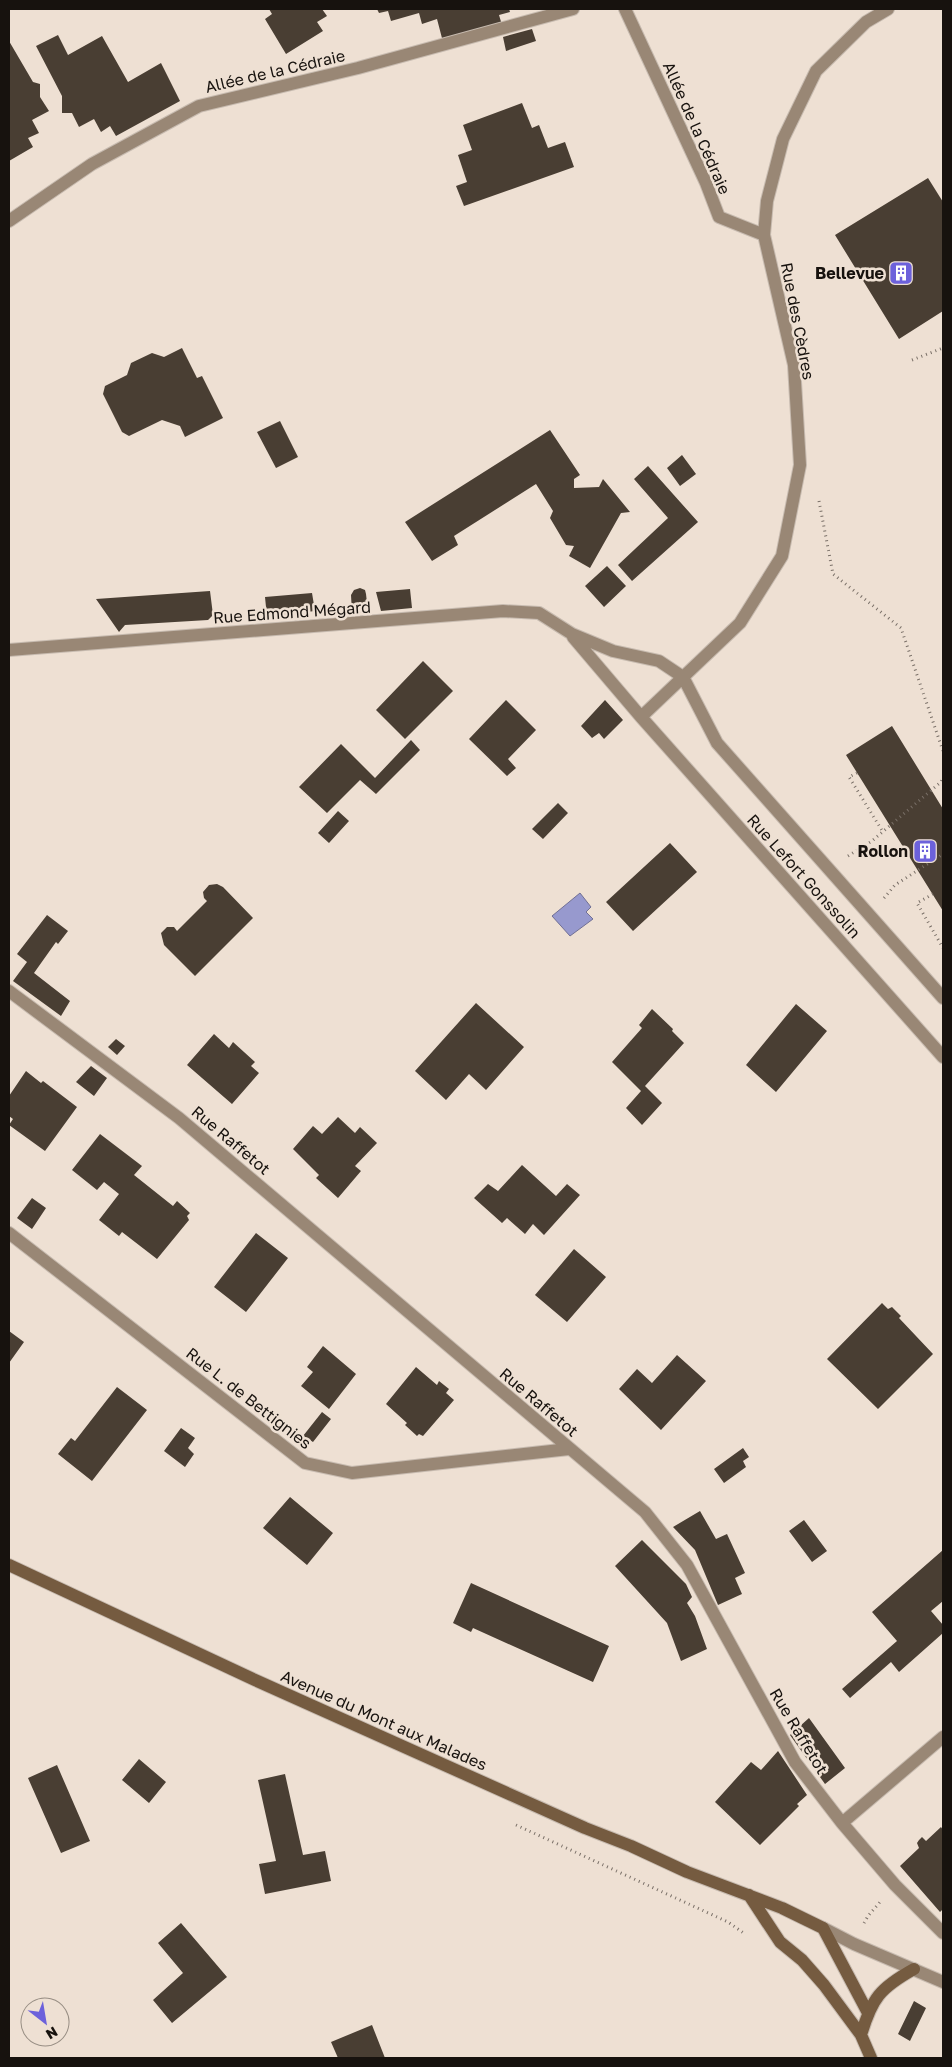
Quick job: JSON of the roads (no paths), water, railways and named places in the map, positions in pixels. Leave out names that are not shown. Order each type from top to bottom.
[{"type":"street","name":"Allée de la Cédraie","points":[[9,221],[92,164],[199,106],[358,68],[572,9]]},
{"type":"street","name":"Allée de la Cédraie","points":[[625,9],[706,183],[719,217],[764,234]]},
{"type":"street","name":"Rue des Cèdres","points":[[640,717],[740,623],[782,556],[800,465],[794,365],[764,234],[767,201],[783,139],[816,71],[866,22],[888,9]]},
{"type":"street","name":"Rue Edmond Mégard","points":[[9,650],[503,611],[539,613],[572,634],[613,651],[659,661],[683,677]]},
{"type":"street","name":"Rue Edmond Mégard","points":[[572,634],[640,717]]},
{"type":"street","name":"Rue Lefort Gonssolin","points":[[683,677],[717,743],[943,998]]},
{"type":"street","name":"Rue Lefort Gonssolin","points":[[640,717],[943,1057]]},
{"type":"street","name":"Rue Raffetot","points":[[9,991],[179,1118],[645,1512],[687,1565],[795,1762],[842,1823],[895,1885],[943,1933]]},
{"type":"street","name":"Rue L. de Bettignies","points":[[9,1233],[306,1463],[352,1474],[569,1449]]},
{"type":"street","name":"Avenue du Mont aux Malades","points":[[9,1565],[255,1680],[585,1828],[631,1846],[687,1872],[782,1908],[823,1928]]},
{"type":"street","points":[[842,1823],[943,1737]]},
{"type":"street","points":[[749,1895],[780,1942],[802,1960],[824,1985],[861,2035],[871,2058]]},
{"type":"street","points":[[823,1928],[854,1944],[943,1982]]},
{"type":"street","points":[[823,1928],[868,2013]]},
{"type":"street","points":[[861,2035],[876,1996],[896,1979],[914,1969]]},
{"type":"water","points":[[580,893],[591,907],[586,912],[593,919],[570,936],[552,916]]},
{"type":"place","name":"Bellevue","points":[[901,273]]},
{"type":"place","name":"Rollon","points":[[925,851]]}]
